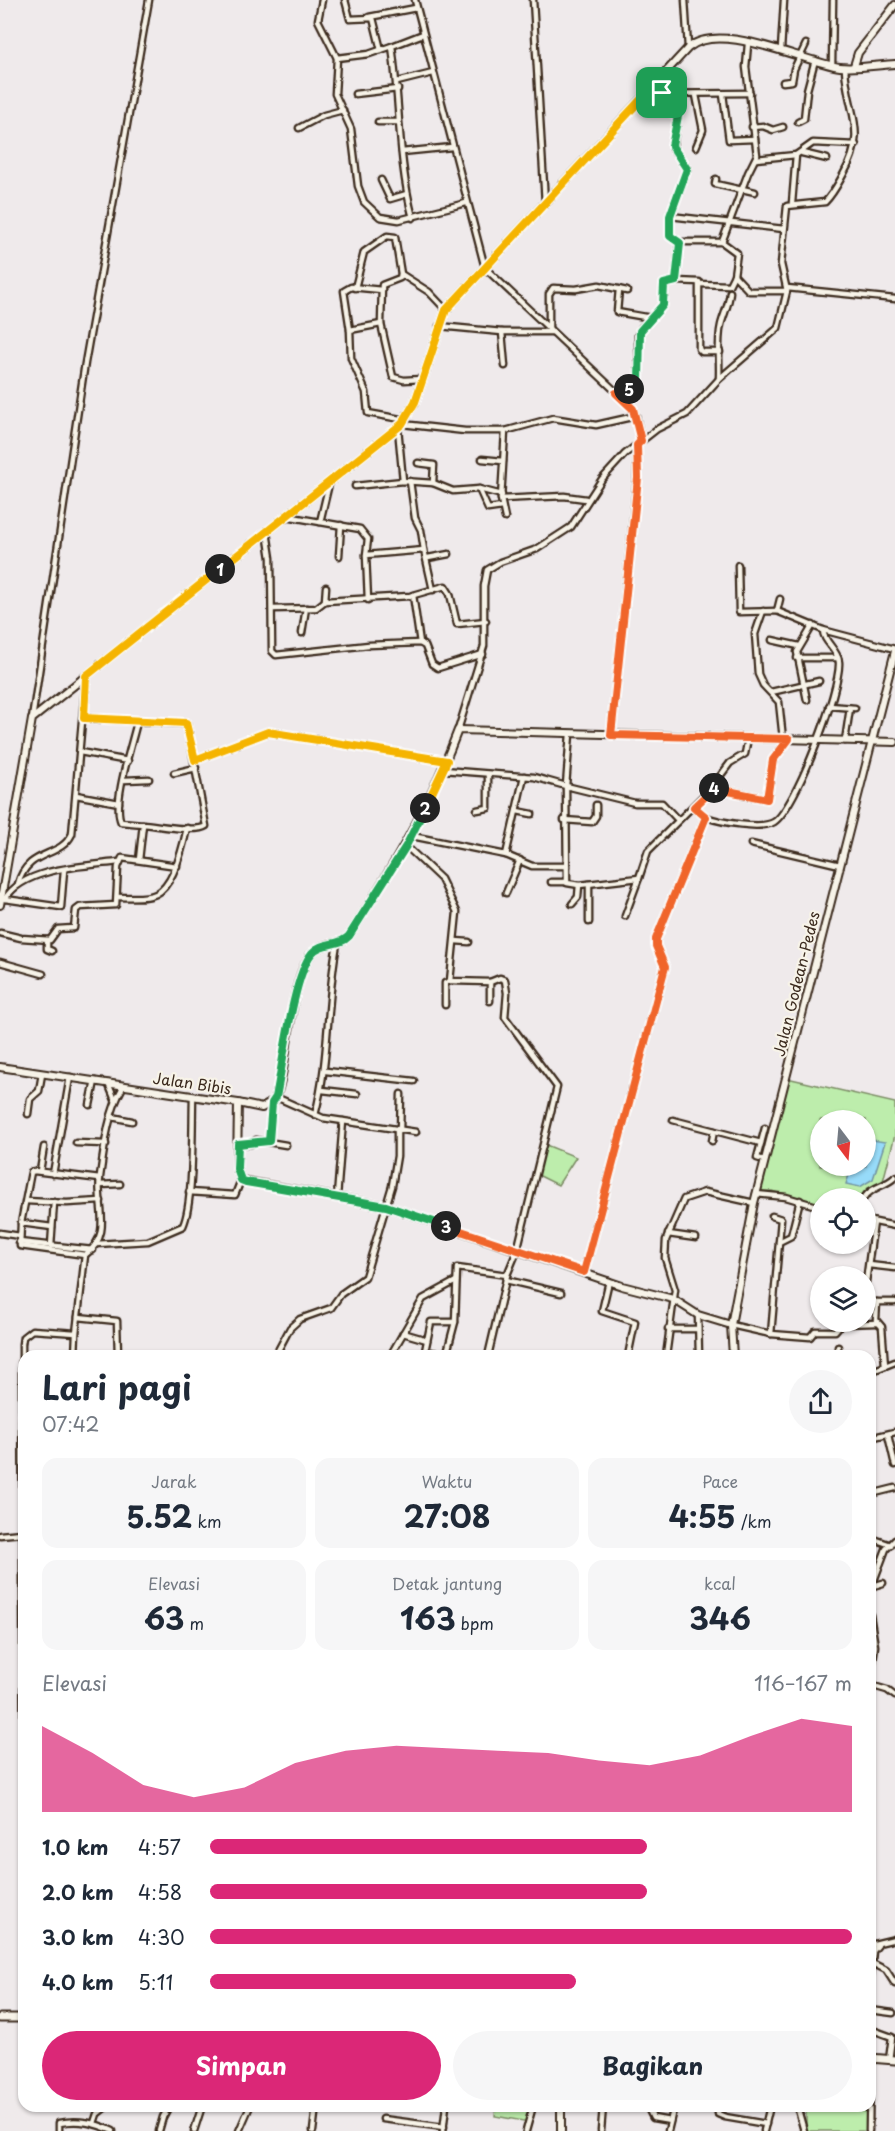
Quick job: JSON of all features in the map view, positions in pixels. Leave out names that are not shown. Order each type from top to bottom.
[{"type":"main road","points":[[0,2018],[18,2018]]},
{"type":"main road","points":[[876,2059],[892,2060]]},
{"type":"street","points":[[2,901],[86,363],[149,0]]},
{"type":"street","points":[[322,0],[319,23],[329,38],[337,58],[336,94],[351,129],[358,186],[364,202],[380,217],[413,218],[466,203]]},
{"type":"street","points":[[345,0],[350,19],[416,8]]},
{"type":"street","points":[[415,0],[466,203],[485,268],[629,404],[636,416],[639,443],[638,478],[611,735]]},
{"type":"street","points":[[533,0],[545,203]]},
{"type":"street","points":[[685,0],[688,48]]},
{"type":"street","points":[[781,50],[784,0]]},
{"type":"street","points":[[832,65],[833,0]]},
{"type":"street","points":[[854,66],[858,52],[895,4]]},
{"type":"street","points":[[369,17],[374,20],[381,50]]},
{"type":"street","points":[[337,58],[381,50],[423,34]]},
{"type":"street","points":[[32,719],[402,424],[422,379],[446,310],[694,43],[708,39],[748,44],[781,50],[845,68],[895,64]]},
{"type":"street","points":[[722,242],[756,159],[746,67],[748,44]]},
{"type":"street","points":[[783,82],[792,81],[806,44]]},
{"type":"street","points":[[392,46],[398,89],[398,122],[407,194],[413,218]]},
{"type":"street","points":[[798,122],[804,119],[807,90],[815,60]]},
{"type":"street","points":[[792,203],[825,202],[853,158],[856,145],[854,114],[846,89],[845,68]]},
{"type":"street","points":[[397,82],[433,73]]},
{"type":"street","points":[[355,94],[398,89]]},
{"type":"street","points":[[616,393],[639,384],[638,335],[663,305],[664,284],[694,280],[699,284],[729,285],[734,275],[737,253],[722,242],[680,243],[670,236],[670,216],[687,169],[673,148],[678,116],[668,111],[665,93]]},
{"type":"street","points":[[646,94],[750,93]]},
{"type":"street","points":[[723,94],[729,140],[755,139]]},
{"type":"street","points":[[696,95],[703,129],[696,147]]},
{"type":"street","points":[[299,128],[324,115],[343,110]]},
{"type":"street","points":[[378,122],[398,122]]},
{"type":"street","points":[[752,127],[763,126],[773,130],[783,127]]},
{"type":"street","points":[[756,159],[796,156],[813,144],[856,145]]},
{"type":"street","points":[[402,152],[452,147]]},
{"type":"street","points":[[802,153],[827,159]]},
{"type":"street","points":[[269,1141],[274,1100],[297,994],[307,962],[316,949],[337,944],[349,936],[412,836],[447,761],[483,654],[486,621],[485,575],[491,566],[537,549],[565,531],[576,521],[586,499],[602,478],[639,443],[687,414],[719,379],[778,328],[787,289],[782,274],[784,229],[786,210],[792,203],[796,156]]},
{"type":"street","points":[[716,179],[715,184],[755,192]]},
{"type":"street","points":[[381,180],[390,199],[407,194]]},
{"type":"street","points":[[670,216],[784,229]]},
{"type":"street","points":[[355,288],[364,252],[387,236],[397,238],[401,274],[400,278],[383,283],[381,324],[393,377],[404,380],[422,379]]},
{"type":"street","points":[[676,281],[680,243]]},
{"type":"street","points":[[401,274],[429,292],[446,310]]},
{"type":"street","points":[[734,275],[749,291],[787,289],[895,298]]},
{"type":"street","points":[[699,284],[699,349],[702,352],[720,352]]},
{"type":"street","points":[[551,330],[551,289],[576,289],[598,285],[627,291]]},
{"type":"street","points":[[382,290],[348,288],[343,292],[350,330],[351,358],[367,395],[367,412],[372,416],[402,424],[465,431],[506,431],[553,418],[596,425],[636,416]]},
{"type":"street","points":[[619,289],[617,312],[651,318]]},
{"type":"street","points":[[719,379],[721,324],[729,308],[730,292]]},
{"type":"street","points":[[350,330],[381,324]]},
{"type":"street","points":[[439,326],[502,332],[551,330]]},
{"type":"street","points":[[502,332],[505,366]]},
{"type":"street","points":[[402,424],[407,481],[415,518],[421,530],[424,550],[428,558],[433,590]]},
{"type":"street","points":[[504,518],[502,497],[506,431]]},
{"type":"street","points":[[482,459],[503,461]]},
{"type":"street","points":[[418,463],[434,465],[433,483]]},
{"type":"street","points":[[355,486],[407,481],[433,483],[453,491],[480,489],[502,497],[564,496],[586,499]]},
{"type":"street","points":[[320,522],[329,483]]},
{"type":"street","points":[[480,489],[488,509],[502,507]]},
{"type":"street","points":[[286,516],[351,526],[365,533],[368,539],[366,555],[368,600]]},
{"type":"street","points":[[339,556],[342,525]]},
{"type":"street","points":[[267,532],[273,609],[272,651],[278,655],[369,645],[420,644],[425,646],[432,664],[438,668],[483,654]]},
{"type":"street","points":[[366,555],[424,550]]},
{"type":"street","points":[[428,558],[449,554]]},
{"type":"street","points":[[738,566],[738,610],[777,611],[823,630],[895,650]]},
{"type":"street","points":[[325,601],[413,596],[441,586],[448,590],[457,624],[486,621]]},
{"type":"street","points":[[273,609],[319,608],[325,601],[326,587]]},
{"type":"street","points":[[413,596],[420,644]]},
{"type":"street","points":[[777,611],[780,599]]},
{"type":"street","points":[[302,633],[306,609]]},
{"type":"street","points":[[712,787],[767,799],[773,760],[786,739],[780,705],[761,681],[754,646],[755,634],[763,611]]},
{"type":"street","points":[[807,700],[798,658],[799,646],[813,625]]},
{"type":"street","points":[[694,807],[706,817],[753,824],[774,822],[803,778],[829,706],[839,664],[838,658],[825,639],[823,630]]},
{"type":"street","points":[[772,640],[799,646]]},
{"type":"street","name":"Jalan Godean-Pedes","points":[[733,1350],[731,1324],[756,1194],[895,650]]},
{"type":"street","points":[[798,658],[838,658]]},
{"type":"street","points":[[2,901],[18,884],[29,862],[69,840],[84,718],[86,676]]},
{"type":"street","points":[[771,692],[819,681]]},
{"type":"street","points":[[829,706],[852,708],[845,741]]},
{"type":"street","points":[[84,718],[186,723],[206,825],[202,828],[121,822],[118,803],[137,722]]},
{"type":"street","points":[[458,730],[895,742]]},
{"type":"street","points":[[195,760],[268,732],[447,761]]},
{"type":"street","points":[[567,882],[564,820],[570,734]]},
{"type":"street","points":[[625,916],[648,851],[677,819],[694,807],[730,763],[745,754],[748,738]]},
{"type":"street","points":[[80,752],[128,761]]},
{"type":"street","points":[[174,772],[196,768]]},
{"type":"street","points":[[443,771],[524,776],[615,799],[662,803],[677,819]]},
{"type":"street","points":[[477,810],[488,808],[488,775]]},
{"type":"street","points":[[506,855],[524,776]]},
{"type":"street","points":[[124,780],[149,779]]},
{"type":"street","points":[[76,795],[118,803]]},
{"type":"street","points":[[564,820],[592,822],[596,816],[596,805]]},
{"type":"street","points":[[517,811],[532,814]]},
{"type":"street","points":[[584,1272],[665,967],[656,946],[656,939],[706,817]]},
{"type":"street","points":[[139,860],[143,824]]},
{"type":"street","points":[[118,897],[155,895],[162,890],[177,866],[187,828]]},
{"type":"street","points":[[412,836],[506,855],[532,866],[567,866]]},
{"type":"street","points":[[751,844],[840,865]]},
{"type":"street","points":[[406,846],[431,869],[446,888],[458,919],[450,981]]},
{"type":"street","points":[[18,884],[38,875],[119,862],[122,858],[177,866]]},
{"type":"street","points":[[506,893],[520,860]]},
{"type":"street","points":[[0,933],[47,940],[53,938],[58,929],[74,928],[78,908],[114,906],[118,903],[119,862]]},
{"type":"street","points":[[2,901],[61,907],[63,870]]},
{"type":"street","points":[[551,882],[579,885],[639,878]]},
{"type":"street","points":[[589,884],[590,922]]},
{"type":"street","points":[[572,904],[578,897],[579,885]]},
{"type":"street","points":[[47,940],[47,949],[52,951]]},
{"type":"street","points":[[455,940],[469,942]]},
{"type":"street","points":[[315,1115],[326,1071],[329,984],[337,944]]},
{"type":"street","points":[[0,962],[43,974]]},
{"type":"street","points":[[445,1005],[445,983],[450,981],[490,982],[500,978],[505,980],[507,993],[505,1017],[557,1087],[489,1350]]},
{"type":"street","points":[[490,982],[490,1001]]},
{"type":"street","name":"Jalan Bibis","points":[[0,1068],[238,1103],[237,1169],[241,1180]]},
{"type":"street","points":[[326,1071],[414,1081]]},
{"type":"street","points":[[28,1114],[30,1099],[39,1090],[42,1074]]},
{"type":"street","points":[[53,1174],[70,1077]]},
{"type":"street","points":[[90,1105],[95,1081]]},
{"type":"street","points":[[108,1083],[115,1100]]},
{"type":"street","points":[[75,1350],[85,1255],[94,1247],[102,1232],[100,1182],[115,1100],[123,1087]]},
{"type":"street","points":[[322,1090],[357,1094]]},
{"type":"street","points":[[278,1350],[290,1328],[300,1319],[331,1308],[341,1294],[365,1277],[386,1206],[397,1156],[400,1094]]},
{"type":"street","points":[[0,1233],[51,1246],[94,1247],[148,1241],[183,1226],[187,1218],[193,1097]]},
{"type":"street","points":[[238,1103],[262,1108],[274,1100]]},
{"type":"street","points":[[274,1100],[315,1115],[416,1132]]},
{"type":"street","points":[[112,1117],[132,1121]]},
{"type":"street","points":[[673,1120],[761,1143]]},
{"type":"street","points":[[337,1197],[343,1121]]},
{"type":"street","points":[[764,1160],[757,1158],[765,1128]]},
{"type":"street","points":[[712,1141],[714,1131]]},
{"type":"street","points":[[238,1144],[269,1141],[286,1145]]},
{"type":"street","points":[[75,1143],[106,1144]]},
{"type":"street","points":[[40,1171],[44,1147]]},
{"type":"street","points":[[85,1255],[22,1247],[21,1223],[29,1175],[34,1171],[40,1171],[120,1184]]},
{"type":"street","points":[[876,1188],[895,1177]]},
{"type":"street","points":[[189,1192],[235,1195],[241,1180],[386,1206],[609,1281],[673,1299],[698,1314],[771,1334],[810,1337],[815,1331],[835,1331],[841,1324],[878,1323]]},
{"type":"street","points":[[666,1350],[674,1284],[665,1258],[668,1234],[684,1199],[705,1192],[754,1203]]},
{"type":"street","points":[[756,1194],[810,1204]]},
{"type":"street","points":[[778,1242],[791,1236],[800,1200]]},
{"type":"street","points":[[26,1201],[101,1202]]},
{"type":"street","points":[[51,1246],[54,1202]]},
{"type":"street","points":[[771,1334],[781,1219],[772,1216]]},
{"type":"street","points":[[876,1222],[895,1226]]},
{"type":"street","points":[[21,1223],[52,1227]]},
{"type":"street","points":[[668,1234],[696,1238]]},
{"type":"street","points":[[870,1254],[869,1265],[895,1268]]},
{"type":"street","points":[[447,1350],[457,1299],[458,1268],[507,1277],[561,1293]]},
{"type":"street","points":[[393,1350],[428,1294],[456,1281]]},
{"type":"street","points":[[609,1281],[602,1311],[635,1322],[629,1350]]},
{"type":"street","points":[[885,1366],[882,1327],[876,1318],[877,1302],[895,1302]]},
{"type":"street","points":[[698,1314],[699,1350]]},
{"type":"street","points":[[78,1317],[117,1321],[118,1350]]},
{"type":"street","points":[[425,1350],[432,1321],[454,1322]]},
{"type":"street","points":[[668,1329],[698,1329]]},
{"type":"street","points":[[22,1350],[22,1344],[32,1330],[76,1333]]},
{"type":"street","points":[[403,1333],[427,1340]]},
{"type":"street","points":[[876,1370],[895,1362]]},
{"type":"street","points":[[876,1437],[895,1432]]},
{"type":"street","points":[[888,1435],[895,1465]]},
{"type":"street","points":[[876,1493],[895,1488]]},
{"type":"street","points":[[0,1535],[18,1533]]},
{"type":"street","points":[[876,1539],[893,1542]]},
{"type":"street","points":[[876,1573],[886,1549],[893,1542]]},
{"type":"street","points":[[876,1586],[883,1583]]},
{"type":"street","points":[[876,1686],[894,1695]]},
{"type":"street","points":[[876,1947],[895,1939]]},
{"type":"street","points":[[876,1965],[886,1970],[895,1984]]},
{"type":"street","points":[[876,2011],[893,2013]]},
{"type":"street","points":[[876,2031],[892,2037],[892,2060]]},
{"type":"street","points":[[94,2123],[100,2112]]},
{"type":"street","points":[[160,2131],[166,2112]]},
{"type":"street","points":[[194,2131],[200,2112]]},
{"type":"street","points":[[239,2131],[247,2112]]},
{"type":"street","points":[[313,2131],[315,2112]]},
{"type":"street","points":[[383,2119],[443,2129],[445,2112]]},
{"type":"street","points":[[526,2131],[531,2112]]},
{"type":"street","points":[[561,2112],[561,2131]]},
{"type":"street","points":[[601,2131],[603,2112]]},
{"type":"street","points":[[650,2112],[653,2118],[670,2121]]},
{"type":"street","points":[[668,2131],[672,2112]]},
{"type":"street","points":[[718,2112],[725,2117],[766,2124]]},
{"type":"street","points":[[764,2131],[769,2112]]},
{"type":"street","points":[[800,2112],[804,2131]]},
{"type":"street","points":[[869,2112],[869,2131]]},
{"type":"street","points":[[59,2131],[59,2123],[94,2123],[113,2131]]},
{"type":"green space","points":[[787,1078],[895,1103],[895,1135],[882,1185],[868,1188],[810,1188],[810,1203],[772,1191],[755,1192]]},
{"type":"green space","points":[[546,1145],[576,1157],[558,1185],[538,1175]]},
{"type":"green space","points":[[495,2112],[532,2112],[529,2122],[495,2116]]},
{"type":"green space","points":[[806,2112],[870,2112],[868,2131],[806,2131]]},
{"type":"water","points":[[876,1141],[885,1142],[876,1170]]},
{"type":"water","points":[[849,1176],[874,1176],[860,1187],[846,1184]]},
{"type":"route","points":[[662,93],[665,93],[668,111],[678,116],[672,146],[687,169],[670,216],[669,234],[680,243],[676,281],[664,284],[663,305],[642,327],[638,335],[639,384],[616,393],[633,409],[641,441],[637,445],[638,478],[611,735],[789,739],[773,760],[767,799],[712,787],[694,807],[706,817],[656,939],[656,946],[664,960],[665,967],[584,1272],[386,1206],[246,1182],[238,1175],[238,1144],[251,1144],[254,1140],[269,1141],[272,1103],[276,1097],[300,982],[311,954],[322,946],[341,943],[349,936],[412,836],[447,761],[268,732],[195,760],[186,723],[84,718],[86,676],[398,428],[408,416],[415,402],[446,310],[646,94],[662,93]]}]
